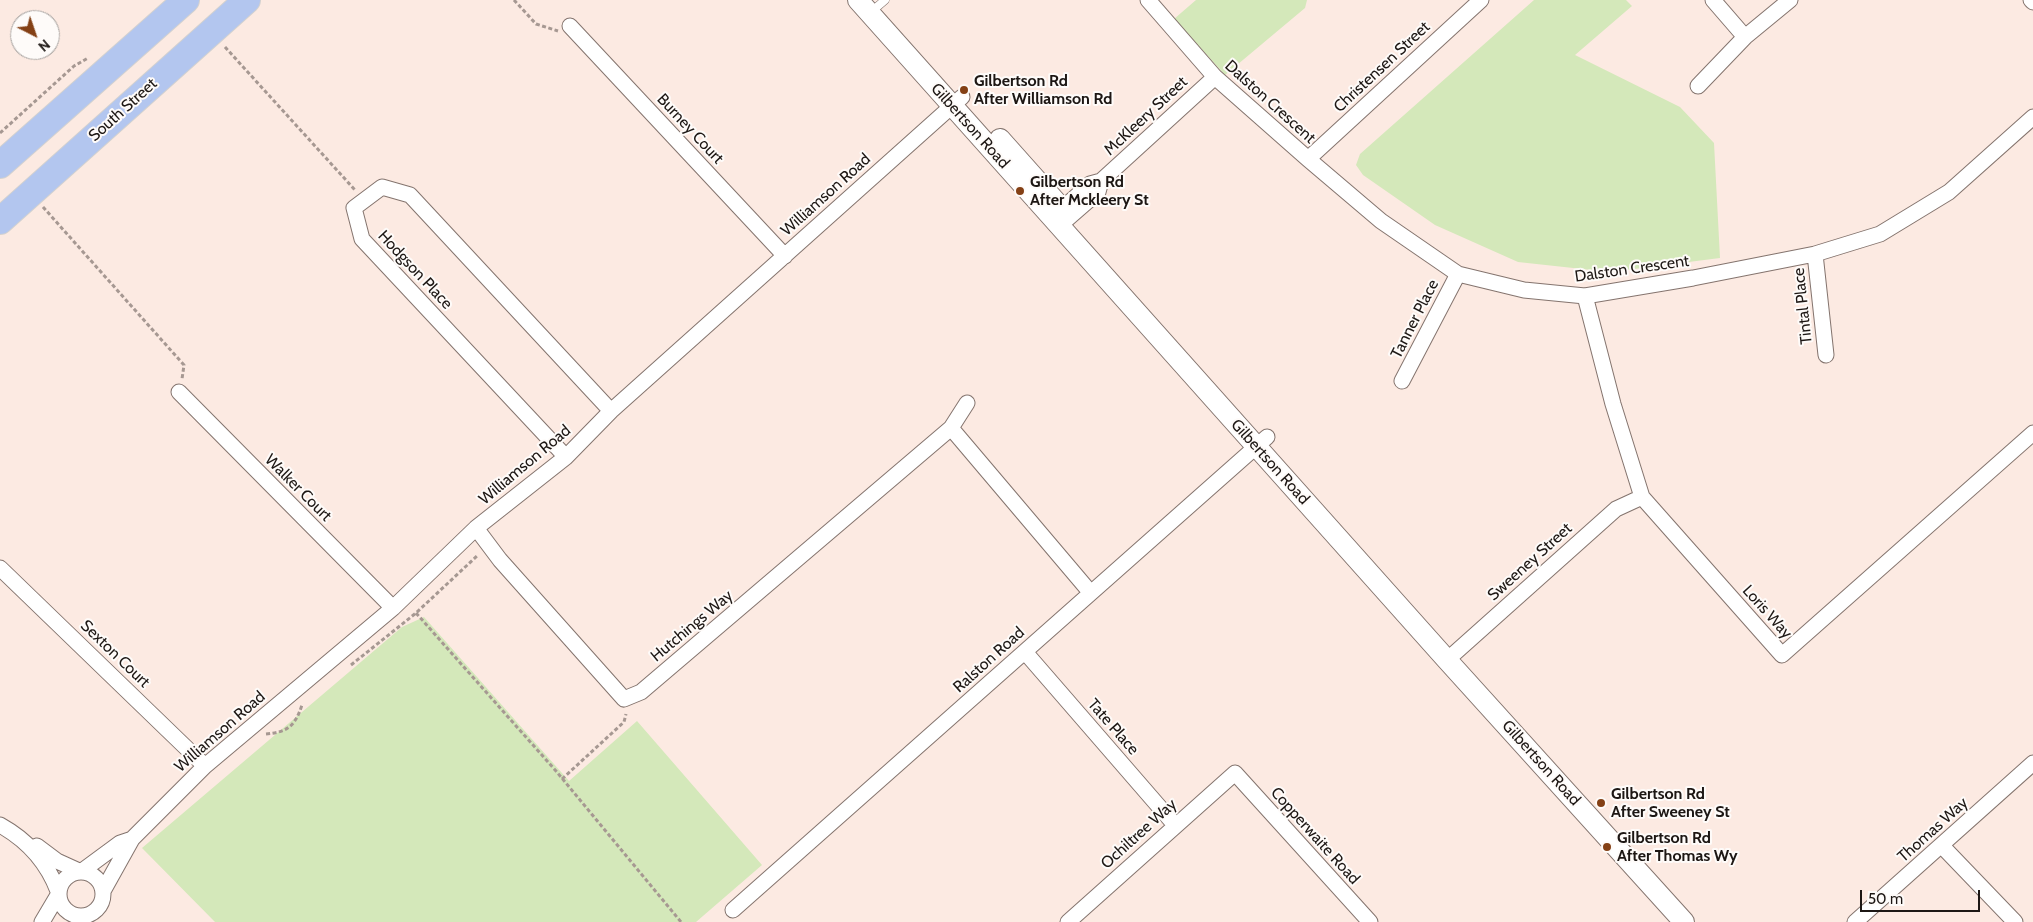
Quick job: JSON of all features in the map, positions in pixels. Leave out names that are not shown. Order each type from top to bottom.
[{"type":"highway","name":"South Street","points":[[0,221],[247,0]]},
{"type":"highway","points":[[0,165],[182,1]]},
{"type":"street","name":"Dalston Crescent","points":[[1148,0],[1215,76],[1308,160],[1381,221],[1458,274],[1524,290],[1585,296],[1693,278],[1815,254],[1880,234],[1949,192],[2033,117]]},
{"type":"street","name":"Christensen Street","points":[[1308,160],[1481,0]]},
{"type":"street","points":[[1713,0],[1745,37]]},
{"type":"street","points":[[1698,86],[1745,37],[1790,0]]},
{"type":"street","name":"Gilbertson Road","points":[[873,4],[1060,217],[1452,656],[1684,922]]},
{"type":"street","name":"Burney Court","points":[[570,26],[785,256]]},
{"type":"street","name":"McKleery Street","points":[[1060,217],[1090,184],[1101,181],[1215,76]]},
{"type":"street","name":"Williamson Road","points":[[103,891],[132,839],[205,766],[393,608],[476,528],[566,458],[611,411],[957,101]]},
{"type":"street","points":[[364,200],[382,187],[410,195],[611,411]]},
{"type":"street","name":"Hodgson Place","points":[[364,200],[354,208],[362,239],[566,458]]},
{"type":"street","name":"Tintal Place","points":[[1815,254],[1826,355]]},
{"type":"street","name":"Tanner Place","points":[[1402,381],[1458,274]]},
{"type":"street","name":"Loris Way","points":[[1585,296],[1613,404],[1642,497],[1782,656],[2033,433]]},
{"type":"street","name":"Walker Court","points":[[179,392],[393,608]]},
{"type":"street","name":"Hutchings Way","points":[[631,696],[641,692],[951,428],[967,403]]},
{"type":"street","points":[[951,428],[1090,592]]},
{"type":"street","name":"Ralston Road","points":[[733,910],[1025,652],[1090,592],[1262,442]]},
{"type":"street","name":"Sweeney Street","points":[[1452,656],[1616,509],[1642,497]]},
{"type":"street","points":[[476,528],[500,560],[624,699],[631,696]]},
{"type":"street","name":"Sexton Court","points":[[0,568],[205,766]]},
{"type":"street","name":"Tate Place","points":[[1025,652],[1175,825]]},
{"type":"street","name":"Gilbertson Road","points":[[1452,656],[1700,922]]},
{"type":"street","name":"Thomas Way","points":[[1855,922],[2033,763]]},
{"type":"street","name":"Ochiltree Way","points":[[1068,922],[1234,773]]},
{"type":"street","name":"Copperwaite Road","points":[[1234,773],[1370,922]]},
{"type":"street","points":[[0,825],[30,846],[53,877],[63,908],[70,919],[88,915],[95,911],[100,905],[103,891],[100,881],[92,874],[57,861],[38,846],[30,846]]},
{"type":"street","name":"Williamson Road","points":[[80,871],[120,843],[132,839]]},
{"type":"street","points":[[1942,846],[2015,922]]},
{"type":"street","points":[[42,922],[65,878],[80,871]]},
{"type":"path","points":[[514,0],[536,24],[556,31],[570,26]]},
{"type":"path","points":[[223,45],[364,200]]},
{"type":"path","points":[[42,206],[184,365],[179,392]]},
{"type":"path","points":[[348,668],[416,613],[477,555],[500,560]]},
{"type":"path","points":[[416,613],[562,779],[681,922]]},
{"type":"path","points":[[562,779],[624,722],[631,696]]},
{"type":"path","points":[[259,741],[266,734],[282,733],[297,720],[302,703]]},
{"type":"green space","points":[[1196,0],[1307,0],[1305,8],[1225,75],[1174,19]]},
{"type":"green space","points":[[1534,0],[1626,0],[1632,6],[1575,55],[1680,107],[1714,143],[1720,258],[1610,272],[1518,262],[1435,225],[1363,175],[1356,165],[1360,154]]},
{"type":"green space","points":[[424,617],[569,781],[637,721],[762,865],[696,922],[215,922],[142,848],[402,627]]},
{"type":"place","name":"Gilbertson Rd After Williamson Rd","points":[[964,90]]},
{"type":"place","name":"Gilbertson Rd After Mckleery St","points":[[1020,191]]},
{"type":"place","name":"Gilbertson Rd After Sweeney St","points":[[1601,803]]},
{"type":"place","name":"Gilbertson Rd After Thomas Wy","points":[[1607,847]]}]
